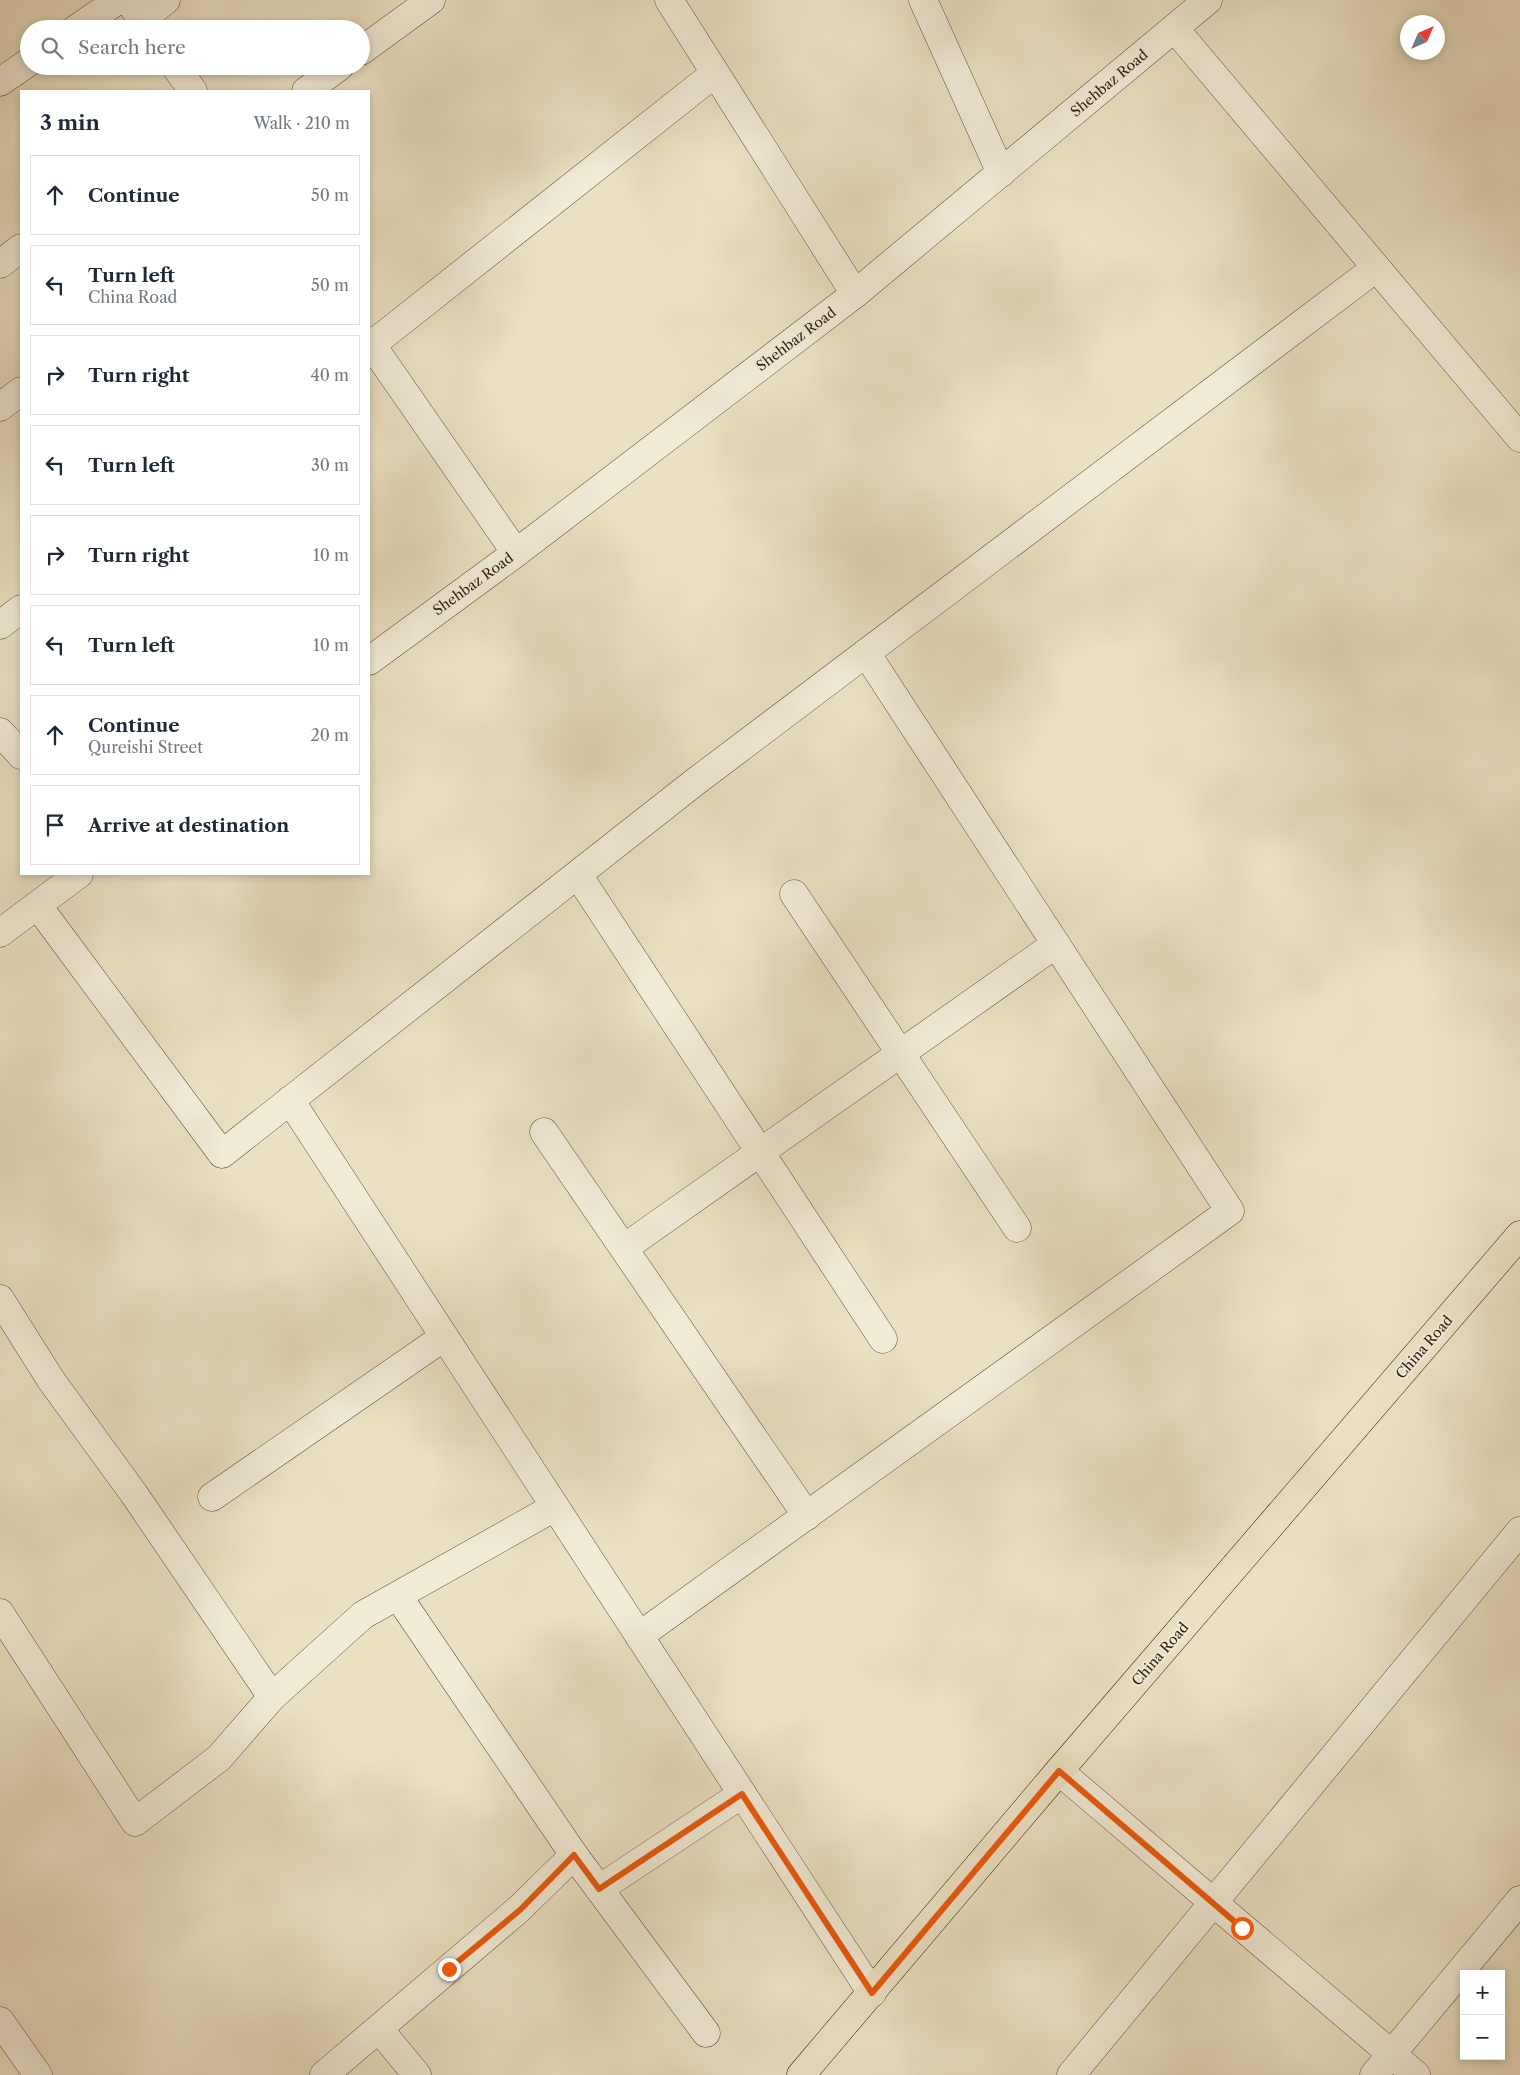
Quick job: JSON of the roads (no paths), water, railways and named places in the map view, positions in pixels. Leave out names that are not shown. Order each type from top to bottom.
[{"type":"main road","name":"China Road","points":[[801,2075],[1059,1771],[1520,1235]]},
{"type":"street","points":[[89,20],[118,0]]},
{"type":"street","points":[[139,16],[166,0]]},
{"type":"street","points":[[370,44],[431,0]]},
{"type":"street","points":[[669,0],[714,74],[855,294]]},
{"type":"street","points":[[924,0],[1001,173]]},
{"type":"street","name":"Shehbaz Road","points":[[370,659],[516,553],[855,294],[1208,0]]},
{"type":"street","points":[[1174,29],[1520,438]]},
{"type":"street","points":[[0,82],[20,68]]},
{"type":"street","points":[[516,553],[370,344],[714,74]]},
{"type":"street","points":[[181,75],[192,90]]},
{"type":"street","points":[[307,90],[328,75]]},
{"type":"street","points":[[0,264],[20,249]]},
{"type":"street","points":[[38,906],[222,1154],[695,782],[1376,268]]},
{"type":"street","points":[[0,407],[20,392]]},
{"type":"street","points":[[0,625],[20,610]]},
{"type":"street","points":[[639,1636],[1230,1211],[866,653]]},
{"type":"street","points":[[0,732],[20,753]]},
{"type":"street","points":[[0,934],[78,875]]},
{"type":"street","points":[[578,875],[883,1339]]},
{"type":"street","points":[[794,894],[1017,1228]]},
{"type":"street","points":[[624,1248],[1056,944]]},
{"type":"street","points":[[290,1100],[872,1993]]},
{"type":"street","points":[[544,1132],[807,1516]]},
{"type":"street","points":[[0,1299],[51,1380],[134,1494],[272,1697]]},
{"type":"street","points":[[212,1497],[444,1337]]},
{"type":"street","points":[[0,1613],[135,1822],[219,1758],[272,1697],[363,1615],[555,1507]]},
{"type":"street","points":[[1071,2075],[1520,1531]]},
{"type":"street","points":[[398,1596],[574,1855],[706,2033]]},
{"type":"street","points":[[1059,1771],[1212,1902],[1382,2065],[1416,2075]]},
{"type":"street","points":[[599,1889],[742,1794]]},
{"type":"street","points":[[324,2075],[520,1910],[574,1855]]},
{"type":"street","points":[[1382,2065],[1520,1900]]},
{"type":"street","points":[[0,2021],[38,2075]]},
{"type":"street","points":[[379,2029],[417,2075]]}]
